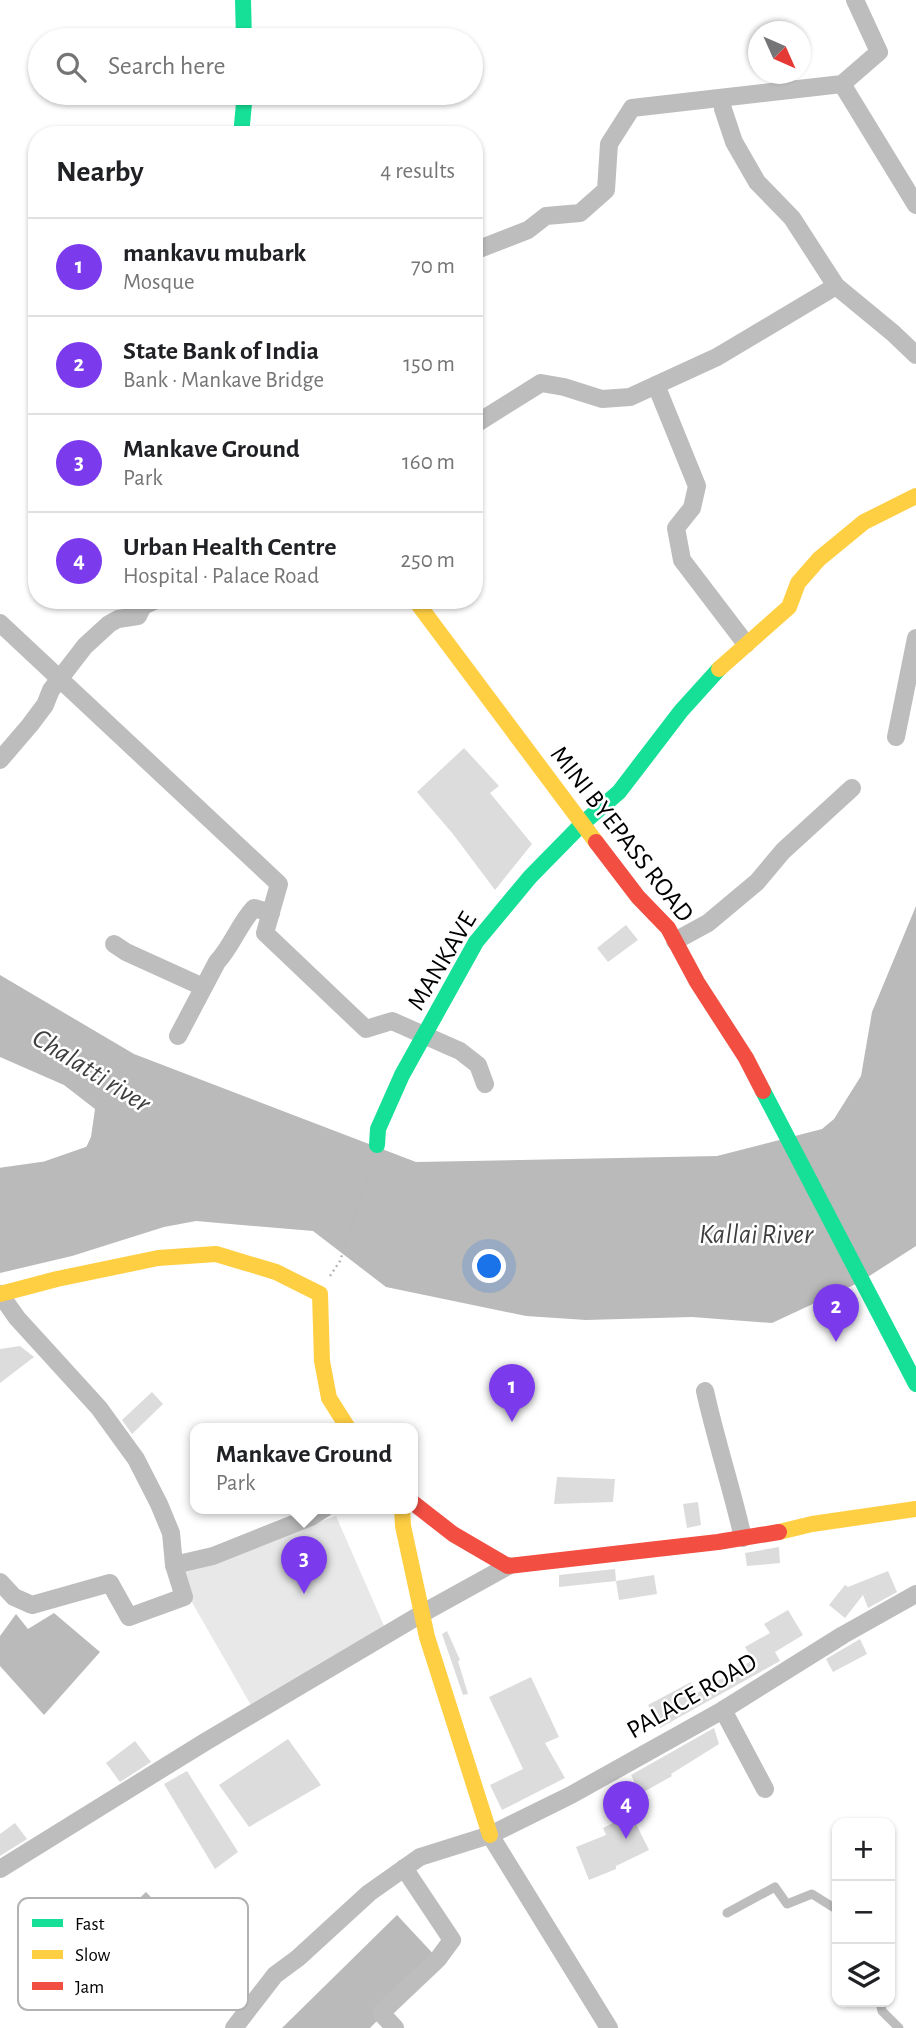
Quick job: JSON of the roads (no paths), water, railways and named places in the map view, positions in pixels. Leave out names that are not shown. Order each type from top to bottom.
[{"type":"main road","points":[[243,0],[244,28]]},
{"type":"main road","points":[[242,126],[245,105]]},
{"type":"main road","name":"MANKAVE","points":[[377,1145],[378,1129],[393,1094],[476,942],[530,877],[582,824],[620,792],[681,711],[746,644],[789,607],[798,583],[836,544],[864,522],[916,496]]},
{"type":"main road","name":"MINI BYEPASS ROAD","points":[[421,609],[638,897],[668,928],[697,982],[746,1058],[916,1384]]},
{"type":"main road","points":[[0,1294],[158,1258],[216,1254],[276,1272],[320,1294],[322,1361],[329,1398],[345,1423]]},
{"type":"main road","points":[[418,1507],[453,1534],[508,1566],[743,1538],[812,1524],[916,1509]]},
{"type":"main road","points":[[402,1514],[427,1637],[489,1835]]},
{"type":"street","points":[[483,248],[528,230],[546,216],[580,213],[606,190],[609,144],[632,108],[842,84],[879,52],[855,0]]},
{"type":"street","points":[[842,84],[916,205]]},
{"type":"street","points":[[723,109],[734,142],[757,182],[792,218],[836,286],[916,355]]},
{"type":"street","points":[[483,419],[541,383],[602,399],[630,397],[717,357],[836,286]]},
{"type":"street","points":[[656,385],[696,486],[692,508],[676,528],[682,560],[746,644]]},
{"type":"street","points":[[0,760],[30,725],[60,678],[85,646],[109,624],[118,619],[138,616],[142,609]]},
{"type":"street","points":[[0,623],[279,884],[265,933],[366,1029],[393,1021],[460,1051],[478,1065],[485,1084]]},
{"type":"street","points":[[896,737],[916,638]]},
{"type":"street","points":[[675,941],[708,923],[757,882],[783,851],[852,789]]},
{"type":"street","points":[[178,1036],[217,962],[248,915],[254,908],[271,913]]},
{"type":"street","points":[[114,944],[204,987]]},
{"type":"street","points":[[0,1294],[17,1318],[99,1408],[136,1459],[171,1534],[174,1565],[184,1597],[129,1617],[110,1583],[32,1605],[14,1597],[0,1582]]},
{"type":"street","points":[[705,1391],[743,1538]]},
{"type":"street","points":[[174,1565],[213,1556],[316,1514]]},
{"type":"street","points":[[0,1869],[205,1742],[508,1566]]},
{"type":"street","name":"PALACE ROAD","points":[[248,2010],[275,1975],[298,1958],[369,1893],[420,1857],[489,1835],[571,1795],[723,1710],[843,1635],[916,1594]]},
{"type":"street","points":[[723,1710],[765,1789]]},
{"type":"street","points":[[489,1835],[609,2028]]},
{"type":"street","points":[[394,2028],[381,2013],[438,1959],[452,1940],[404,1868]]},
{"type":"street","name":"PALACE ROAD","points":[[234,2028],[248,2010]]},
{"type":"lane","points":[[727,1913],[775,1887],[787,1904],[812,1894],[832,1906]]},
{"type":"lane","points":[[881,2007],[899,2028]]},
{"type":"water","name":"Kallai River","points":[[916,906],[916,1246],[860,1282],[772,1323],[692,1317],[586,1320],[526,1316],[386,1287],[313,1231],[196,1221],[164,1227],[72,1256],[0,1273],[0,1169],[54,1175],[75,1171],[91,1137],[95,1109],[64,1085],[0,1057],[0,975],[134,1054],[416,1162],[717,1156],[822,1129],[834,1119],[861,1076],[872,1012]]},
{"type":"water","points":[[54,1613],[100,1652],[44,1715],[0,1666],[0,1636],[16,1614],[28,1629]]},
{"type":"water","points":[[146,1892],[152,1898],[140,1898]]},
{"type":"water","points":[[397,1915],[438,1959],[370,2028],[282,2028]]},
{"type":"waterway","points":[[0,1182],[48,1175],[114,1152]]},
{"type":"place","name":"State Bank of India","points":[[836,1342]]},
{"type":"place","name":"mankavu mubark","points":[[512,1422]]},
{"type":"place","name":"Mankave Ground","points":[[304,1594]]},
{"type":"place","name":"Urban Health Centre","points":[[626,1839]]},
{"type":"water label","name":"Chalatti river","points":[[91,1071]]}]
